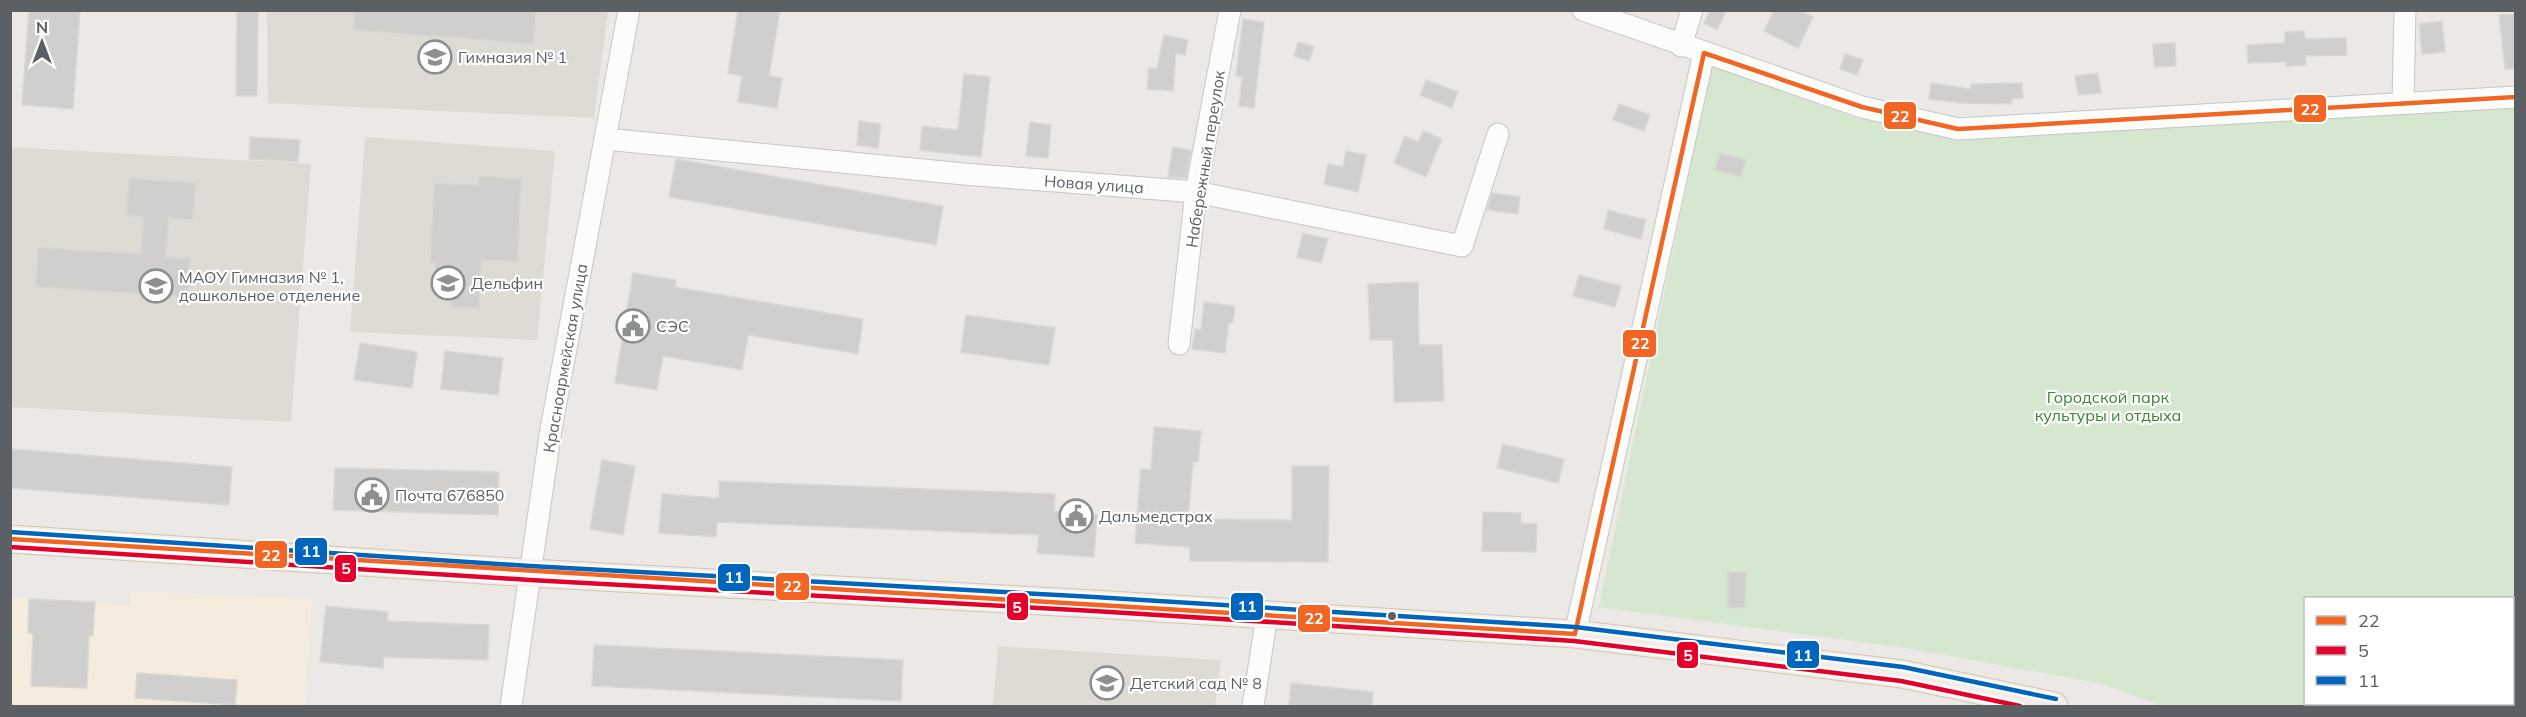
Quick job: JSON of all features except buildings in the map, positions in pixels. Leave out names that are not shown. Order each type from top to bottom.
[{"type":"main road","points":[[10,539],[530,573],[1575,634],[1902,674],[2054,706]]},
{"type":"street","name":"Красноармейская улица","points":[[511,706],[551,429],[629,10]]},
{"type":"street","name":"Набережный переулок","points":[[1179,344],[1196,192],[1230,10]]},
{"type":"street","points":[[1583,10],[1681,46],[1862,107],[1958,129],[2516,97]]},
{"type":"street","points":[[1681,46],[1692,10]]},
{"type":"street","points":[[2403,103],[2406,10]]},
{"type":"street","points":[[1575,634],[1704,53]]},
{"type":"street","name":"Новая улица","points":[[605,139],[964,174],[1196,192],[1462,246],[1498,134]]},
{"type":"street","points":[[1253,706],[1267,615]]},
{"type":"shaded area","name":"Гимназия № 1","points":[[267,11],[608,11],[594,118],[268,103]]},
{"type":"shaded area","name":"Дельфин","points":[[365,137],[555,151],[537,340],[350,332]]},
{"type":"shaded area","name":"МАОУ Гимназия № 1, дошкольное отделение","points":[[10,147],[311,164],[291,422],[11,407]]},
{"type":"shaded area","points":[[131,591],[312,599],[305,706],[11,706],[10,597],[130,606]]},
{"type":"shaded area","name":"Детский сад № 8","points":[[998,646],[1221,660],[1215,706],[993,706]]},
{"type":"green space","name":"Городской парк культуры и отдыха","points":[[1712,64],[1857,118],[1955,140],[2515,106],[2515,706],[2161,706],[2103,684],[1906,648],[1599,607]]},
{"type":"transit line","name":"22","points":[[1704,53],[1862,107],[1958,129],[2516,97]]},
{"type":"transit line","name":"22","points":[[1575,634],[1704,53]]},
{"type":"transit line","name":"11","points":[[10,532],[530,566],[1094,597],[1575,627],[1903,667],[2056,699]]},
{"type":"transit line","name":"22","points":[[10,539],[1575,634]]},
{"type":"transit line","name":"5","points":[[10,547],[1574,641],[1901,681],[2020,706]]},
{"type":"place","name":"Гимназия № 1","points":[[435,57]]},
{"type":"place","name":"Дельфин","points":[[448,283]]},
{"type":"place","name":"МАОУ Гимназия № 1, дошкольное отделение","points":[[156,286]]},
{"type":"place","name":"СЭС","points":[[633,326]]},
{"type":"place","name":"Почта 676850","points":[[372,495]]},
{"type":"place","name":"Дальмедстрах","points":[[1076,516]]},
{"type":"place","name":"Детский сад № 8","points":[[1107,683]]}]
